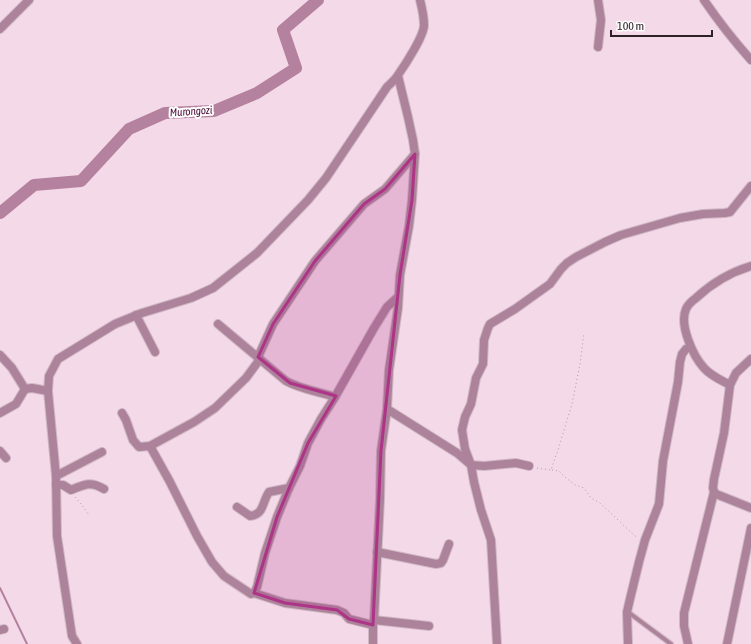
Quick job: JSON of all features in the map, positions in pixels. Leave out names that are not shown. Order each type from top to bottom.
[{"type":"street","points":[[0,29],[29,0]]},
{"type":"street","points":[[77,644],[72,636],[57,536],[56,476],[48,391],[49,376],[58,359],[115,324],[136,315],[191,298],[213,288],[257,253],[308,200],[326,178],[387,87],[398,76],[423,31],[424,21],[420,0]]},
{"type":"street","points":[[598,0],[601,20],[598,47]]},
{"type":"street","points":[[704,0],[732,39],[751,60]]},
{"type":"street","points":[[373,644],[380,500],[380,451],[387,409],[389,370],[396,328],[400,275],[406,246],[412,200],[415,154],[398,76]]},
{"type":"street","points":[[122,413],[133,440],[139,447],[150,446],[194,422],[214,408],[246,378],[259,358],[273,324],[314,262],[364,204],[385,189],[415,154]]},
{"type":"street","points":[[497,644],[491,540],[480,510],[471,465],[465,449],[462,430],[465,417],[471,404],[475,384],[483,364],[484,340],[490,324],[515,309],[550,284],[562,269],[576,257],[621,235],[680,218],[703,214],[730,212],[751,186]]},
{"type":"street","points":[[730,385],[708,372],[699,362],[690,346],[685,325],[685,310],[689,304],[704,291],[721,279],[736,271],[751,266]]},
{"type":"street","points":[[254,593],[277,517],[300,466],[308,443],[374,328],[398,296]]},
{"type":"street","points":[[136,315],[155,352]]},
{"type":"street","points":[[218,324],[290,384],[335,397]]},
{"type":"street","points":[[628,644],[628,612],[645,540],[659,504],[663,461],[682,354],[690,346]]},
{"type":"street","points":[[0,356],[12,368],[25,389]]},
{"type":"street","points":[[688,644],[684,626],[684,613],[714,492],[714,479],[724,433],[730,385],[736,373],[751,359]]},
{"type":"street","points":[[25,389],[32,388],[48,391]]},
{"type":"street","points":[[0,413],[16,404],[25,389]]},
{"type":"street","points":[[387,409],[457,454],[471,465],[484,466],[516,463],[529,466]]},
{"type":"street","points":[[150,446],[212,562],[224,576],[251,594],[254,593],[285,603],[337,610],[349,618],[374,622],[429,626]]},
{"type":"street","points":[[0,451],[6,458]]},
{"type":"street","points":[[56,476],[102,452]]},
{"type":"street","points":[[56,485],[63,485],[71,490],[91,483],[97,484],[104,489]]},
{"type":"street","points":[[237,507],[250,516],[255,516],[260,512],[269,492],[289,488]]},
{"type":"street","points":[[714,492],[719,496],[751,508]]},
{"type":"street","points":[[727,644],[751,528]]},
{"type":"street","points":[[377,552],[440,564],[449,544]]},
{"type":"lane","points":[[628,612],[671,644]]},
{"type":"path","points":[[551,470],[558,453],[572,404],[580,364],[584,333]]},
{"type":"path","points":[[529,466],[559,471],[575,485],[584,488],[591,498],[600,502],[635,536],[645,540]]},
{"type":"path","points":[[71,490],[73,496],[82,505],[88,515]]},
{"type":"highlighted area","points":[[415,154],[412,200],[400,275],[381,451],[373,625],[349,619],[337,610],[285,603],[254,593],[277,517],[308,443],[336,396],[290,383],[258,357],[273,324],[315,261],[364,204],[385,189]]},
{"type":"waterway","name":"Murongozi","points":[[0,213],[34,185],[81,181],[129,129],[165,113],[214,111],[257,93],[296,68],[283,30],[318,0]]},
{"type":"waterway","points":[[0,588],[27,644]]}]
